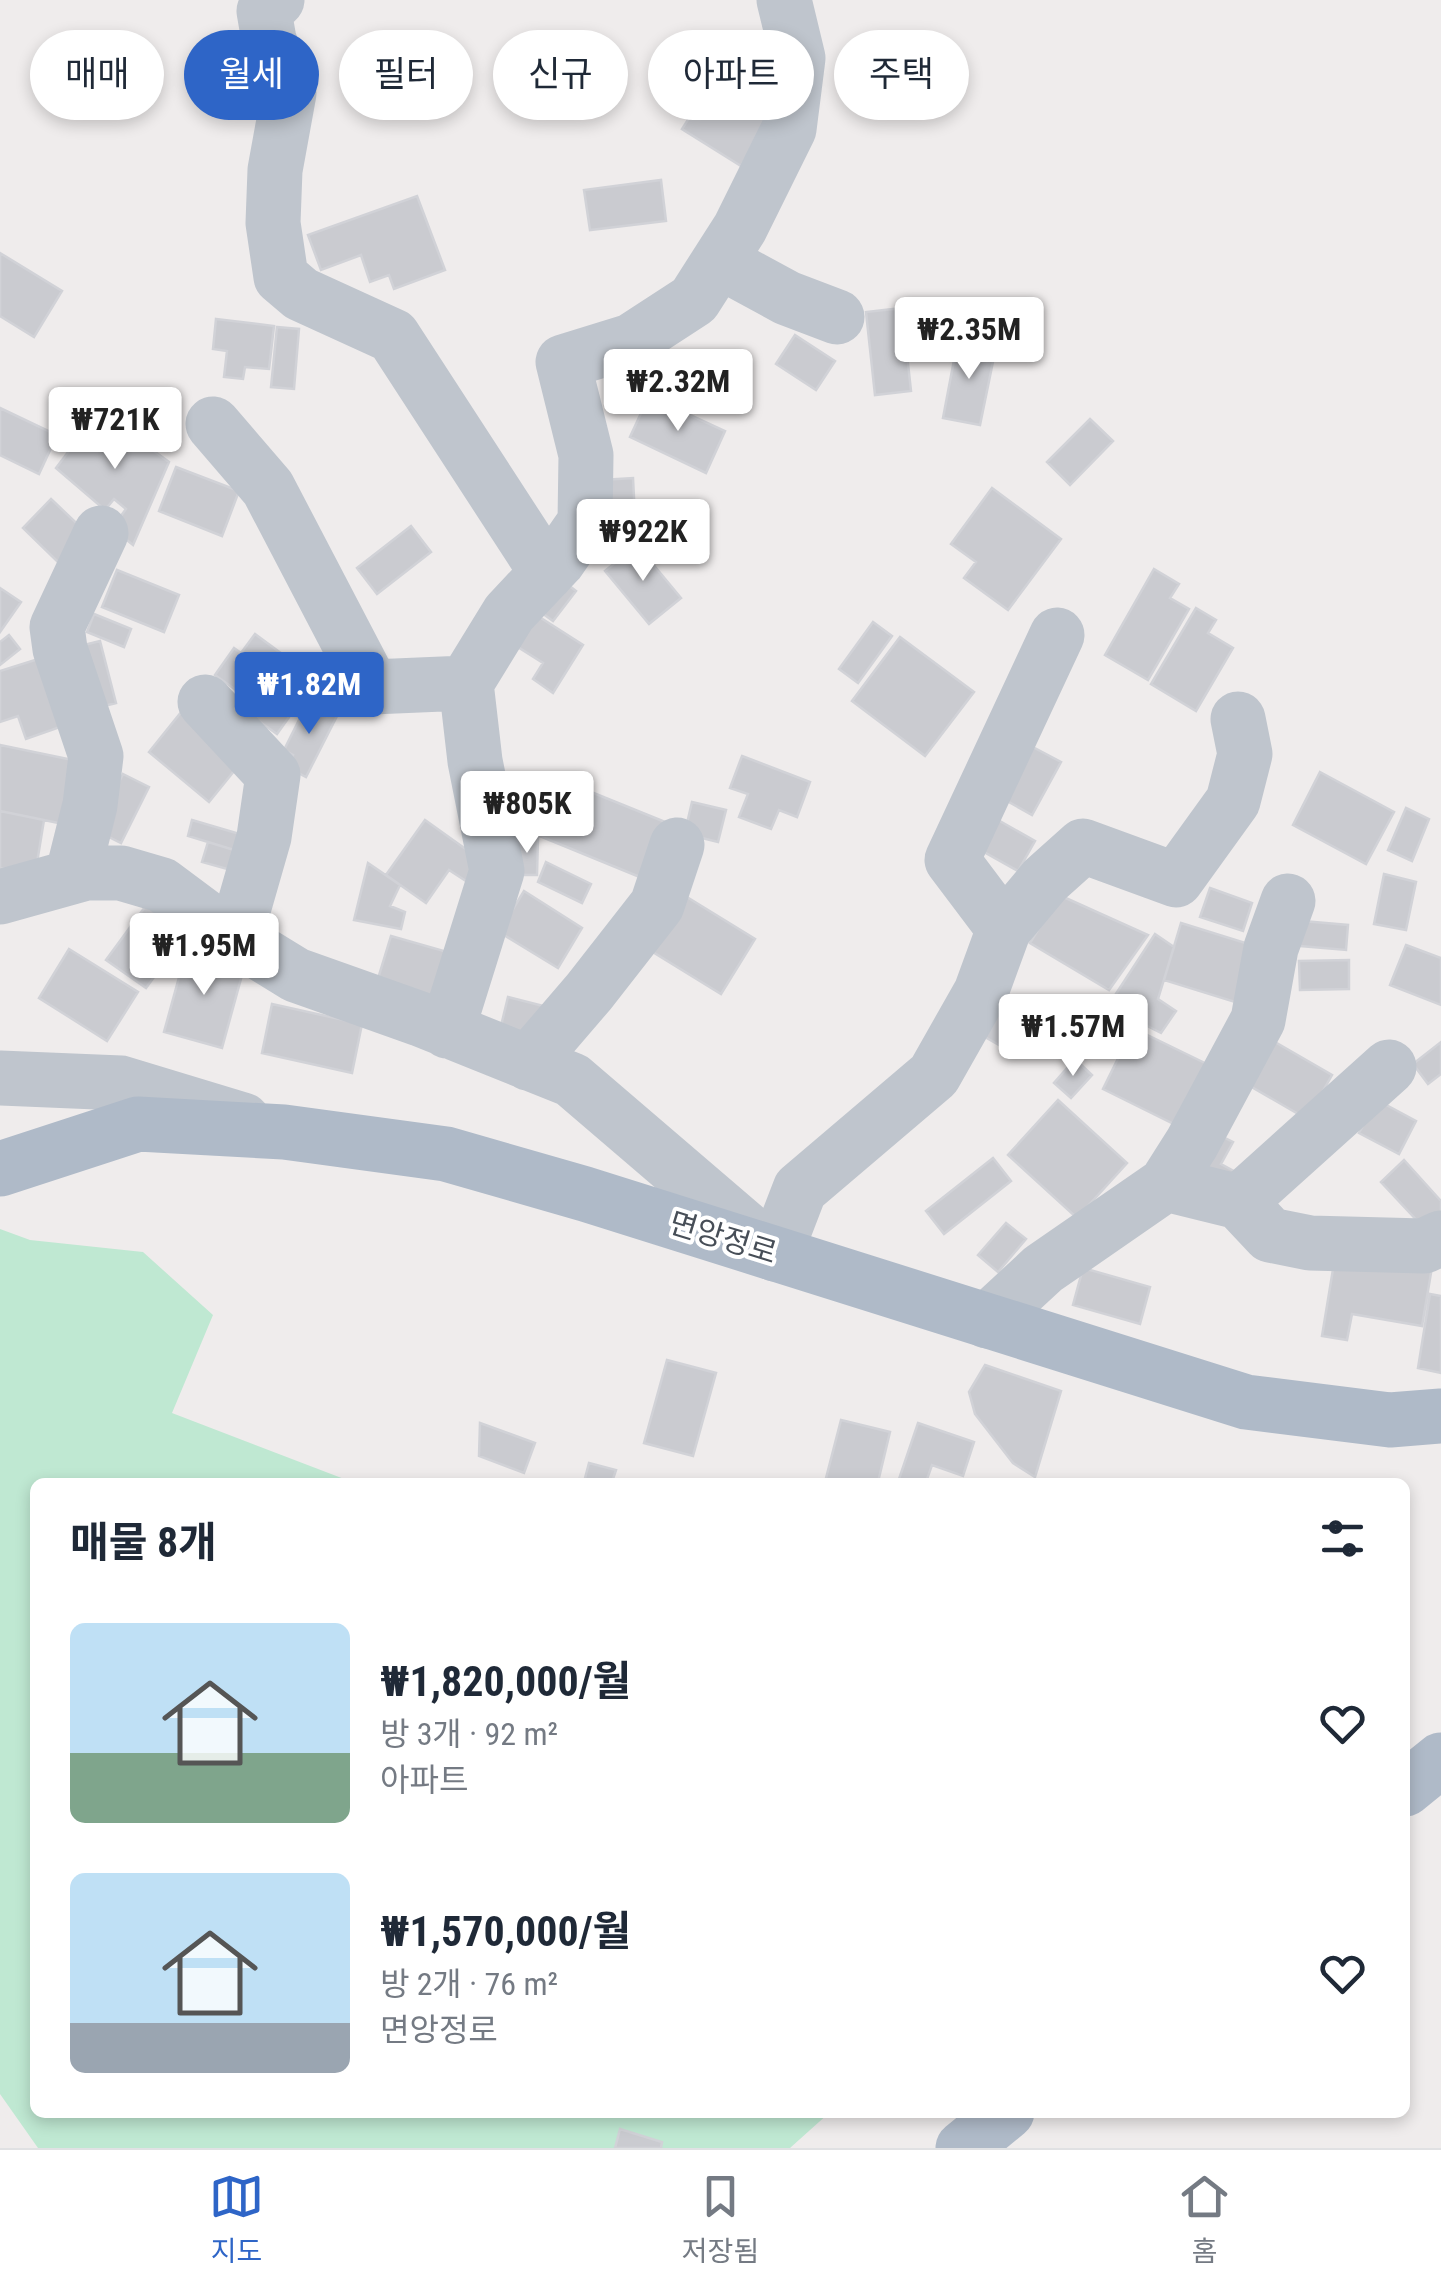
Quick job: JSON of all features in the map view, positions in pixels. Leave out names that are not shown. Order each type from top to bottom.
[{"type":"main road","name":"면앙정로","points":[[0,1168],[138,1124],[284,1132],[446,1154],[1246,1402],[1390,1420],[1441,1416]]},
{"type":"main road","points":[[1410,1785],[1441,1760]]},
{"type":"main road","points":[[963,2148],[1000,2118]]},
{"type":"street","points":[[276,0],[264,11],[269,40],[288,93],[274,188],[273,223],[281,277],[301,294],[393,336],[547,572]]},
{"type":"street","points":[[447,1031],[497,871],[475,761],[466,683],[508,613],[547,572],[585,522],[586,455],[563,362],[631,341],[694,300],[740,228],[789,129],[798,58],[784,0]]},
{"type":"street","points":[[719,261],[787,298],[837,317]]},
{"type":"street","points":[[213,424],[268,488],[372,688],[466,683]]},
{"type":"street","points":[[72,878],[90,805],[96,756],[60,650],[57,627],[101,532]]},
{"type":"street","points":[[1004,929],[952,860],[1057,635]]},
{"type":"street","points":[[205,702],[272,775],[264,837],[236,938]]},
{"type":"street","points":[[0,897],[86,873],[122,872],[162,884],[236,938],[296,974],[572,1080],[775,1254],[800,1189],[934,1075],[981,992],[1004,929],[1046,880],[1083,846],[1176,880],[1233,801],[1245,754],[1238,719]]},
{"type":"street","points":[[528,1063],[657,905],[677,845]]},
{"type":"street","points":[[987,1321],[1042,1268],[1166,1184],[1258,1020],[1271,948],[1288,901]]},
{"type":"street","points":[[1239,1202],[1389,1066]]},
{"type":"street","points":[[0,1078],[120,1083],[284,1132]]},
{"type":"street","points":[[1166,1184],[1239,1202],[1270,1236],[1310,1243],[1424,1246],[1441,1238]]},
{"type":"green space","points":[[0,1229],[30,1240],[143,1252],[213,1315],[172,1413],[342,1478],[30,1478],[30,2118],[823,2118],[790,2148],[38,2148],[0,2094]]},
{"type":"building","points":[[688,120],[770,120],[741,166],[682,129]]},
{"type":"building","points":[[661,180],[666,221],[590,230],[584,190]]},
{"type":"building","points":[[417,196],[445,270],[394,289],[389,275],[370,282],[361,255],[321,270],[308,235]]},
{"type":"building","points":[[0,253],[62,291],[34,337],[0,316]]},
{"type":"building","points":[[902,308],[911,391],[875,395],[866,312]]},
{"type":"building","points":[[216,319],[274,326],[269,369],[245,367],[243,379],[224,377],[227,351],[213,349]]},
{"type":"building","points":[[277,327],[299,329],[294,389],[271,387]]},
{"type":"building","points":[[795,335],[835,361],[816,390],[776,364]]},
{"type":"building","points":[[958,339],[996,347],[980,425],[943,418]]},
{"type":"building","points":[[649,396],[725,431],[706,473],[630,437]]},
{"type":"building","points":[[0,408],[57,435],[39,474],[0,455]]},
{"type":"building","points":[[99,411],[169,462],[133,545],[112,528],[126,509],[114,499],[105,510],[56,468]]},
{"type":"building","points":[[1090,419],[1113,441],[1070,485],[1047,462]]},
{"type":"building","points":[[176,467],[239,491],[222,536],[159,511]]},
{"type":"building","points":[[633,478],[636,537],[606,538],[602,480]]},
{"type":"building","points":[[992,488],[1061,539],[1008,610],[964,578],[976,562],[951,544]]},
{"type":"building","points":[[51,499],[90,536],[62,566],[23,528]]},
{"type":"building","points":[[411,526],[431,552],[377,594],[357,568]]},
{"type":"building","points":[[637,545],[681,598],[649,624],[605,571]]},
{"type":"building","points":[[1154,569],[1179,584],[1170,598],[1189,609],[1148,680],[1105,655]]},
{"type":"building","points":[[117,570],[179,595],[164,632],[102,607]]},
{"type":"building","points":[[558,577],[576,591],[553,621],[535,608]]},
{"type":"building","points":[[0,588],[21,602],[0,632]]},
{"type":"building","points":[[1196,608],[1216,620],[1208,633],[1233,648],[1196,711],[1151,684]]},
{"type":"building","points":[[530,611],[583,645],[553,693],[533,679],[543,663],[510,642]]},
{"type":"building","points":[[94,614],[131,629],[124,647],[87,632]]},
{"type":"building","points":[[873,622],[892,636],[858,683],[839,669]]},
{"type":"building","points":[[255,634],[308,673],[290,697],[299,703],[277,734],[240,708],[247,698],[215,675],[234,648],[241,653]]},
{"type":"building","points":[[9,635],[20,649],[0,665],[0,642]]},
{"type":"building","points":[[900,637],[974,692],[925,756],[852,701]]},
{"type":"building","points":[[100,641],[116,703],[88,710],[72,648]]},
{"type":"building","points":[[57,653],[80,720],[26,739],[18,716],[0,722],[0,671]]},
{"type":"building","points":[[309,700],[338,714],[306,777],[287,767],[293,755],[284,750]]},
{"type":"building","points":[[182,711],[243,760],[209,802],[149,752]]},
{"type":"building","points":[[0,745],[87,763],[73,826],[0,811]]},
{"type":"building","points":[[1029,745],[1061,762],[1032,815],[1000,797]]},
{"type":"building","points":[[742,756],[810,782],[797,817],[779,810],[771,829],[739,817],[748,794],[730,788]]},
{"type":"building","points":[[1320,772],[1394,812],[1366,864],[1293,825]]},
{"type":"building","points":[[123,774],[149,787],[121,843],[95,830]]},
{"type":"building","points":[[564,781],[675,826],[652,882],[525,830],[536,804],[553,810]]},
{"type":"building","points":[[692,802],[726,810],[718,842],[698,837],[677,866]]},
{"type":"building","points":[[1406,808],[1429,819],[1412,861],[1388,850]]},
{"type":"building","points":[[0,811],[44,820],[35,875],[0,868]]},
{"type":"building","points":[[991,816],[1035,841],[1018,871],[975,847]]},
{"type":"building","points":[[192,820],[250,837],[244,853],[188,836]]},
{"type":"building","points":[[425,820],[481,860],[466,881],[449,870],[426,903],[386,875]]},
{"type":"building","points":[[518,837],[538,838],[537,875],[516,875]]},
{"type":"building","points":[[208,842],[244,853],[238,872],[202,862]]},
{"type":"building","points":[[546,862],[591,884],[582,903],[538,882]]},
{"type":"building","points":[[368,863],[400,885],[390,906],[405,912],[401,929],[354,920]]},
{"type":"building","points":[[1384,874],[1416,882],[1406,930],[1374,924]]},
{"type":"building","points":[[1210,888],[1252,903],[1243,931],[1200,917]]},
{"type":"building","points":[[524,891],[582,928],[558,968],[499,932]]},
{"type":"building","points":[[682,894],[755,939],[721,994],[648,949]]},
{"type":"building","points":[[1059,895],[1148,935],[1109,990],[1030,943]]},
{"type":"building","points":[[153,896],[192,925],[146,988],[106,960]]},
{"type":"building","points":[[1291,920],[1348,925],[1346,950],[1289,945]]},
{"type":"building","points":[[1181,923],[1252,945],[1235,1002],[1164,980]]},
{"type":"building","points":[[1155,934],[1174,947],[1158,999],[1176,1011],[1161,1033],[1108,1006]]},
{"type":"building","points":[[391,936],[451,953],[438,1000],[377,982]]},
{"type":"building","points":[[1406,945],[1441,958],[1441,1005],[1390,985]]},
{"type":"building","points":[[187,948],[245,964],[222,1048],[164,1032]]},
{"type":"building","points":[[69,949],[138,992],[107,1041],[39,998]]},
{"type":"building","points":[[1349,960],[1349,989],[1300,990],[1299,961]]},
{"type":"building","points":[[508,997],[547,1007],[539,1040],[500,1030]]},
{"type":"building","points":[[272,1004],[362,1024],[352,1073],[262,1053]]},
{"type":"building","points":[[992,1006],[1034,1031],[1020,1057],[978,1033]]},
{"type":"building","points":[[1133,1028],[1213,1067],[1184,1129],[1103,1089]]},
{"type":"building","points":[[1268,1038],[1332,1075],[1307,1119],[1243,1082]]},
{"type":"building","points":[[1441,1042],[1441,1074],[1428,1084],[1413,1064]]},
{"type":"building","points":[[1075,1059],[1092,1075],[1071,1098],[1054,1083]]},
{"type":"building","points":[[1058,1100],[1127,1163],[1077,1218],[1008,1155]]},
{"type":"building","points":[[1377,1100],[1416,1121],[1399,1154],[1359,1133]]},
{"type":"building","points":[[1215,1133],[1233,1142],[1221,1164],[1243,1176],[1192,1175]]},
{"type":"building","points":[[993,1158],[1011,1181],[944,1234],[926,1211]]},
{"type":"building","points":[[1404,1160],[1441,1201],[1441,1212],[1424,1228],[1381,1182]]},
{"type":"building","points":[[1006,1223],[1026,1239],[998,1272],[978,1255]]},
{"type":"building","points":[[1336,1251],[1432,1267],[1422,1326],[1352,1314],[1347,1340],[1322,1336]]},
{"type":"building","points":[[1083,1268],[1150,1287],[1140,1324],[1073,1305]]},
{"type":"building","points":[[1430,1294],[1441,1296],[1441,1373],[1418,1368]]},
{"type":"building","points":[[667,1360],[716,1373],[693,1456],[644,1443]]},
{"type":"building","points":[[985,1365],[1061,1391],[1035,1477],[1013,1463],[975,1414],[969,1392]]},
{"type":"building","points":[[841,1420],[890,1432],[879,1478],[826,1478]]},
{"type":"building","points":[[480,1423],[535,1443],[524,1473],[479,1456]]},
{"type":"building","points":[[918,1423],[974,1442],[963,1476],[932,1465],[927,1478],[899,1478]]},
{"type":"building","points":[[589,1463],[616,1470],[613,1478],[585,1478]]},
{"type":"building","points":[[620,2129],[662,2142],[661,2148],[615,2148]]}]
